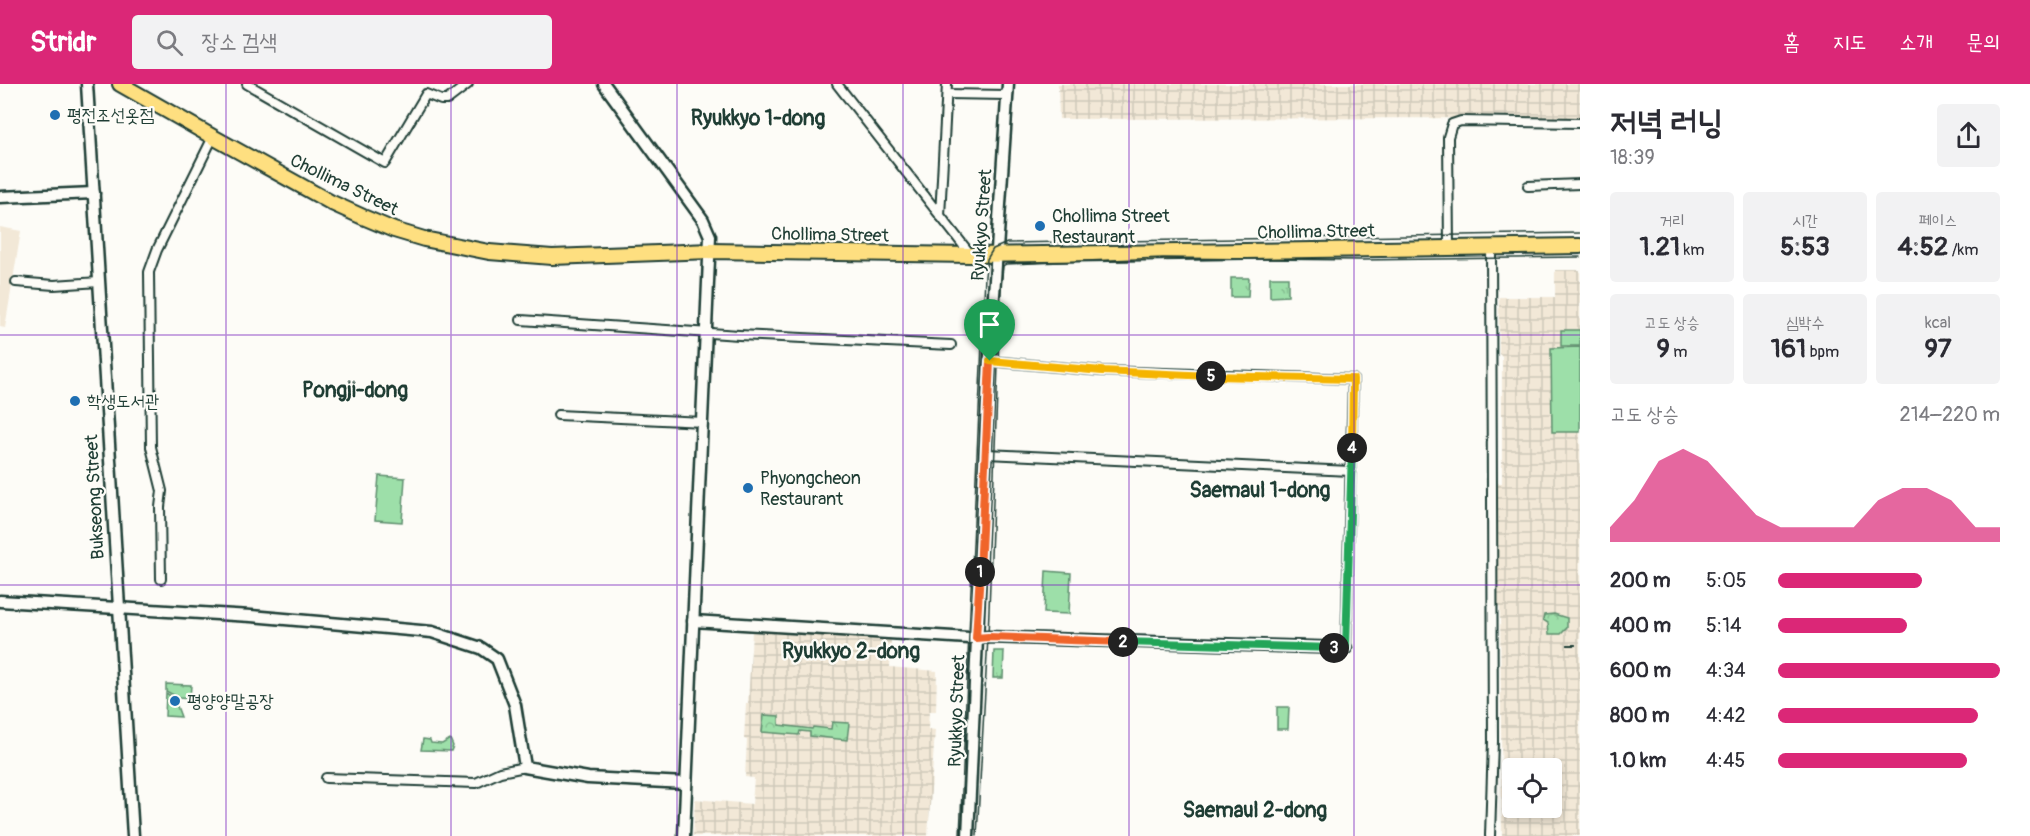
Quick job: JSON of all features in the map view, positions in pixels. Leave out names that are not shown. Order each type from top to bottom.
[{"type":"highway","name":"Chollima Street","points":[[120,84],[332,203],[394,230],[489,252],[552,257],[711,251],[996,255],[1580,246]]},
{"type":"street","name":"Bukseong Street","points":[[87,84],[133,836]]},
{"type":"street","points":[[247,84],[386,163],[426,94],[447,100],[468,84]]},
{"type":"street","points":[[604,84],[703,220],[710,236],[684,836]]},
{"type":"street","points":[[837,84],[971,255]]},
{"type":"street","points":[[940,216],[947,84]]},
{"type":"street","points":[[947,94],[1007,90]]},
{"type":"street","name":"Ryukkyo Street","points":[[968,836],[990,361],[1007,90]]},
{"type":"street","points":[[1449,248],[1448,137],[1452,124],[1461,121],[1580,123]]},
{"type":"street","points":[[160,579],[162,491],[150,447],[149,272],[157,250],[213,137]]},
{"type":"street","points":[[1528,186],[1580,184]]},
{"type":"street","points":[[0,197],[94,193]]},
{"type":"street","points":[[1490,836],[1493,741],[1491,247]]},
{"type":"street","points":[[16,282],[54,285],[99,282]]},
{"type":"street","points":[[521,320],[951,345]]},
{"type":"street","points":[[693,621],[976,638],[1346,648],[1353,379],[1102,371],[990,361]]},
{"type":"street","points":[[558,415],[703,422]]},
{"type":"street","points":[[986,454],[1351,471]]},
{"type":"street","points":[[0,601],[229,615],[432,632],[481,648],[497,660],[514,705],[525,767]]},
{"type":"street","points":[[326,778],[476,783],[500,772],[525,767],[588,778],[686,783]]},
{"type":"shaded area","points":[[1058,84],[1580,84],[1580,118],[1059,119]]},
{"type":"shaded area","points":[[0,227],[21,231],[5,328],[0,327]]},
{"type":"shaded area","points":[[1555,270],[1580,270],[1580,836],[1502,836],[1500,607],[1495,606],[1494,526],[1498,483],[1502,483],[1502,357],[1499,354],[1499,297],[1555,297]]},
{"type":"shaded area","points":[[752,632],[891,639],[890,667],[937,671],[936,711],[929,711],[928,729],[935,730],[928,836],[693,836],[695,799],[752,804],[754,778],[745,777],[747,740],[744,739]]},
{"type":"green space","points":[[1270,277],[1288,277],[1288,296],[1270,297]]},
{"type":"green space","points":[[1231,278],[1249,278],[1248,297],[1231,297]]},
{"type":"green space","points":[[1561,330],[1580,330],[1580,346],[1561,346]]},
{"type":"green space","points":[[1580,347],[1580,432],[1552,432],[1551,348]]},
{"type":"green space","points":[[379,476],[405,478],[402,522],[375,520]]},
{"type":"green space","points":[[1046,571],[1071,573],[1069,614],[1044,613]]},
{"type":"green space","points":[[1554,614],[1567,618],[1567,628],[1561,634],[1549,634],[1548,623],[1543,620],[1544,615]]},
{"type":"green space","points":[[994,651],[1004,651],[1003,678],[993,678]]},
{"type":"green space","points":[[166,684],[191,685],[190,699],[179,698],[166,691]]},
{"type":"green space","points":[[166,693],[174,698],[181,717],[165,716]]},
{"type":"green space","points":[[1277,707],[1289,707],[1288,729],[1277,729]]},
{"type":"green space","points":[[764,715],[779,716],[779,725],[812,729],[813,727],[831,729],[832,722],[849,723],[847,740],[810,736],[810,732],[800,731],[799,735],[762,732]]},
{"type":"green space","points":[[423,739],[430,740],[431,743],[442,744],[450,739],[453,746],[451,751],[421,750]]},
{"type":"tram line","points":[[960,836],[985,276],[987,259],[993,249],[1007,243],[1580,233]]},
{"type":"tram line","points":[[977,836],[988,637],[1003,266],[1006,264],[1163,258],[1361,260],[1580,257]]},
{"type":"railway","points":[[1567,645],[1580,645]]},
{"type":"place","name":"평전조선옷점","points":[[55,115]]},
{"type":"place","name":"Chollima Street Restaurant","points":[[1040,226]]},
{"type":"place","name":"학생도서관","points":[[75,401]]},
{"type":"place","name":"Phyongcheon Restaurant","points":[[748,488]]},
{"type":"place","name":"평양양말공장","points":[[175,701]]},
{"type":"district","name":"Ryukkyo 1-dong","points":[[758,118]]},
{"type":"district","name":"Pongji-dong","points":[[355,390]]},
{"type":"district","name":"Saemaul 1-dong","points":[[1260,490]]},
{"type":"district","name":"Ryukkyo 2-dong","points":[[851,651]]},
{"type":"district","name":"Saemaul 2-dong","points":[[1255,810]]},
{"type":"route","points":[[990,361],[1173,375],[1353,379],[1346,648],[976,638],[990,361]]}]
